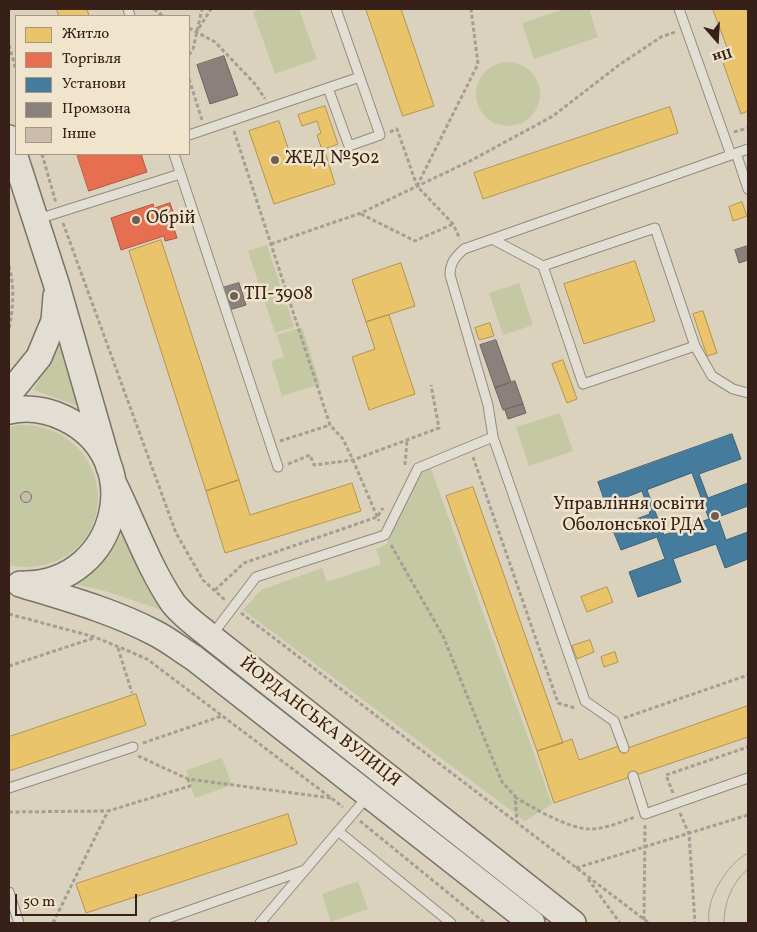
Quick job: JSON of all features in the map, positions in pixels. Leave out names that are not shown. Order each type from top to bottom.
[{"type":"main road","name":"ЙОРДАНСЬКА ВУЛИЦЯ","points":[[9,138],[18,176],[36,220],[56,283],[111,474],[152,566],[174,604],[211,637],[573,923]]},
{"type":"main road","name":"ЙОРДАНСЬКА ВУЛИЦЯ","points":[[9,394],[39,358],[54,321],[56,283]]},
{"type":"main road","points":[[9,411],[28,409],[43,411],[58,414],[71,421],[94,441],[103,453],[111,474],[114,499],[112,517],[106,533],[86,562],[71,572],[55,579],[38,583],[14,583]]},
{"type":"main road","name":"ЙОРДАНСЬКА ВУЛИЦЯ","points":[[14,583],[77,601],[119,617],[162,637],[194,658],[532,923]]},
{"type":"lane","points":[[328,88],[349,146],[380,135],[336,9]]},
{"type":"lane","points":[[679,9],[748,189]]},
{"type":"lane","points":[[190,135],[360,77]]},
{"type":"lane","points":[[624,748],[614,721],[585,700],[494,437],[488,405],[450,275],[450,266],[455,257],[464,250],[748,149]]},
{"type":"lane","points":[[174,155],[278,467]]},
{"type":"lane","points":[[36,220],[180,174]]},
{"type":"lane","points":[[543,266],[655,228],[695,346],[712,376],[733,389],[748,393]]},
{"type":"lane","points":[[492,240],[543,266],[583,384],[695,346]]},
{"type":"lane","points":[[211,637],[256,577],[385,535],[418,468],[494,437]]},
{"type":"lane","points":[[9,788],[129,748]]},
{"type":"lane","points":[[633,776],[645,814],[748,778]]},
{"type":"lane","points":[[260,923],[368,796]]},
{"type":"lane","points":[[338,831],[451,923]]},
{"type":"lane","points":[[154,923],[305,870]]},
{"type":"lane","points":[[9,892],[20,923]]},
{"type":"path","points":[[190,53],[193,48],[202,9]]},
{"type":"path","points":[[197,32],[211,9]]},
{"type":"path","points":[[417,186],[478,64],[471,9]]},
{"type":"path","points":[[190,28],[215,42],[256,85],[271,108]]},
{"type":"path","points":[[271,244],[361,213],[472,160],[553,116],[619,65],[661,37],[686,28]]},
{"type":"path","points":[[9,45],[15,66]]},
{"type":"path","points":[[190,82],[205,130]]},
{"type":"path","points":[[231,121],[330,426],[342,439],[385,535],[443,636],[502,782],[515,796],[547,815],[576,827],[590,829],[617,824],[645,814],[647,922]]},
{"type":"path","points":[[732,133],[748,128]]},
{"type":"path","points":[[361,213],[415,241],[453,224],[417,186],[397,129],[380,135]]},
{"type":"path","points":[[42,155],[59,212],[176,533],[203,580],[233,607],[647,922]]},
{"type":"path","points":[[9,266],[12,278],[13,313],[9,330]]},
{"type":"path","points":[[278,467],[310,455],[314,465],[353,460],[439,428],[431,385]]},
{"type":"path","points":[[270,445],[330,426]]},
{"type":"path","points":[[404,470],[407,440]]},
{"type":"path","points":[[469,447],[558,703]]},
{"type":"path","points":[[215,590],[244,563],[377,517],[386,502]]},
{"type":"path","points":[[9,614],[95,637],[147,659],[332,798],[485,923]]},
{"type":"path","points":[[9,666],[95,637]]},
{"type":"path","points":[[118,648],[132,693]]},
{"type":"path","points":[[614,721],[748,675]]},
{"type":"path","points":[[129,748],[222,716]]},
{"type":"path","points":[[695,923],[689,834],[666,775],[748,747]]},
{"type":"path","points":[[129,748],[188,779],[332,798]]},
{"type":"path","points":[[9,812],[108,811],[190,786],[188,779]]},
{"type":"path","points":[[515,796],[517,824]]},
{"type":"path","points":[[53,923],[108,811]]},
{"type":"path","points":[[576,868],[748,815]]},
{"type":"path","points":[[586,876],[620,923]]},
{"type":"green space","points":[[262,9],[299,9],[317,59],[275,74],[253,12]]},
{"type":"green space","points":[[564,9],[589,9],[598,37],[534,59],[522,23]]},
{"type":"green space","points":[[508,62],[520,64],[531,71],[538,82],[540,94],[538,106],[531,117],[520,124],[508,126],[496,124],[485,117],[478,106],[476,94],[478,82],[485,71],[496,64]]},
{"type":"green space","points":[[267,245],[294,327],[275,333],[248,251]]},
{"type":"green space","points":[[519,283],[533,325],[503,335],[489,293]]},
{"type":"green space","points":[[61,325],[86,409],[34,390],[48,361]]},
{"type":"green space","points":[[302,327],[320,384],[282,396],[271,361],[284,357],[277,335]]},
{"type":"green space","points":[[560,413],[573,451],[529,466],[516,427]]},
{"type":"green space","points":[[17,425],[47,429],[70,440],[86,459],[96,481],[98,504],[92,527],[77,547],[54,562],[37,566],[20,567],[9,565],[9,427]]},
{"type":"green space","points":[[430,466],[552,804],[525,821],[243,610],[261,590],[322,568],[327,582],[381,564],[376,549],[386,545],[421,471]]},
{"type":"green space","points":[[125,527],[171,613],[105,591],[74,584],[104,560],[115,546]]},
{"type":"green space","points":[[222,758],[232,785],[195,798],[186,770]]},
{"type":"green space","points":[[358,881],[368,909],[331,922],[322,894]]},
{"type":"building: Житло","points":[[57,9],[87,9],[89,15],[59,15]]},
{"type":"building: Житло","points":[[366,9],[401,9],[434,106],[403,116]]},
{"type":"building: Житло","points":[[713,9],[748,9],[748,111],[741,114],[720,54],[728,51]]},
{"type":"building: Житло","points":[[325,106],[338,144],[322,150],[317,135],[321,133],[317,121],[302,126],[298,115]]},
{"type":"building: Житло","points":[[670,107],[678,133],[483,199],[474,173]]},
{"type":"building: Житло","name":"ЖЕД №502","points":[[279,121],[294,166],[326,155],[335,184],[274,204],[249,131]]},
{"type":"building: Житло","points":[[742,202],[747,216],[733,221],[729,207]]},
{"type":"building: Житло","points":[[161,240],[239,480],[206,491],[129,251]]},
{"type":"building: Житло","points":[[635,261],[655,321],[584,344],[564,284]]},
{"type":"building: Житло","points":[[401,263],[415,306],[366,322],[352,280]]},
{"type":"building: Житло","points":[[703,311],[717,353],[707,356],[693,314]]},
{"type":"building: Житло","points":[[389,315],[415,394],[369,410],[352,357],[375,349],[366,322]]},
{"type":"building: Житло","points":[[490,323],[494,336],[479,340],[475,328]]},
{"type":"building: Житло","points":[[563,360],[577,399],[567,403],[552,364]]},
{"type":"building: Житло","points":[[239,480],[250,515],[352,483],[361,511],[225,553],[206,491]]},
{"type":"building: Житло","points":[[473,487],[563,743],[537,751],[446,496]]},
{"type":"building: Житло","points":[[607,587],[613,602],[587,612],[581,597]]},
{"type":"building: Житло","points":[[590,640],[594,652],[577,659],[572,646]]},
{"type":"building: Житло","points":[[615,652],[618,662],[604,667],[601,657]]},
{"type":"building: Житло","points":[[136,694],[146,725],[9,771],[9,737]]},
{"type":"building: Житло","points":[[748,706],[748,737],[554,803],[537,751],[572,739],[579,760],[619,746],[621,750]]},
{"type":"building: Житло","points":[[288,814],[297,844],[86,913],[76,884]]},
{"type":"building: Торгівля","points":[[77,155],[141,155],[147,172],[89,191]]},
{"type":"building: Торгівля","points":[[170,203],[177,224],[173,225],[177,238],[165,241],[164,236],[121,250],[111,218],[153,204],[154,208]]},
{"type":"building: Установи","name":"Управління освіти Оболонської РДА","points":[[732,434],[741,459],[699,474],[708,498],[748,483],[748,506],[718,517],[726,540],[748,532],[748,559],[725,568],[716,544],[673,559],[681,582],[638,597],[629,572],[665,559],[657,537],[621,550],[612,528],[650,514],[642,491],[606,505],[598,482]],"holes":[[[692,473],[709,519],[664,535],[647,490]]]},
{"type":"building: Промзона","points":[[224,56],[238,95],[210,104],[197,65]]},
{"type":"building: Промзона","points":[[748,246],[748,260],[739,263],[735,250]]},
{"type":"building: Промзона","name":"ТП-3908","points":[[239,283],[246,305],[229,310],[222,288]]},
{"type":"building: Промзона","points":[[496,340],[511,382],[495,388],[480,345]]},
{"type":"building: Промзона","points":[[515,381],[523,404],[503,410],[495,388]]},
{"type":"building: Промзона","points":[[523,404],[526,413],[508,419],[505,410]]},
{"type":"building: Інше","points":[[26,491],[32,497],[26,503],[20,497]]},
{"type":"tram line","points":[[709,923],[710,903],[719,883],[732,865],[748,853]]},
{"type":"tram line","points":[[724,923],[730,893],[742,874],[748,869]]},
{"type":"place","name":"ЖЕД №502","points":[[275,160]]},
{"type":"place","name":"Обрій","points":[[136,220]]},
{"type":"place","name":"ТП-3908","points":[[234,296]]},
{"type":"place","name":"Управління освіти Оболонської РДА","points":[[715,516]]}]
